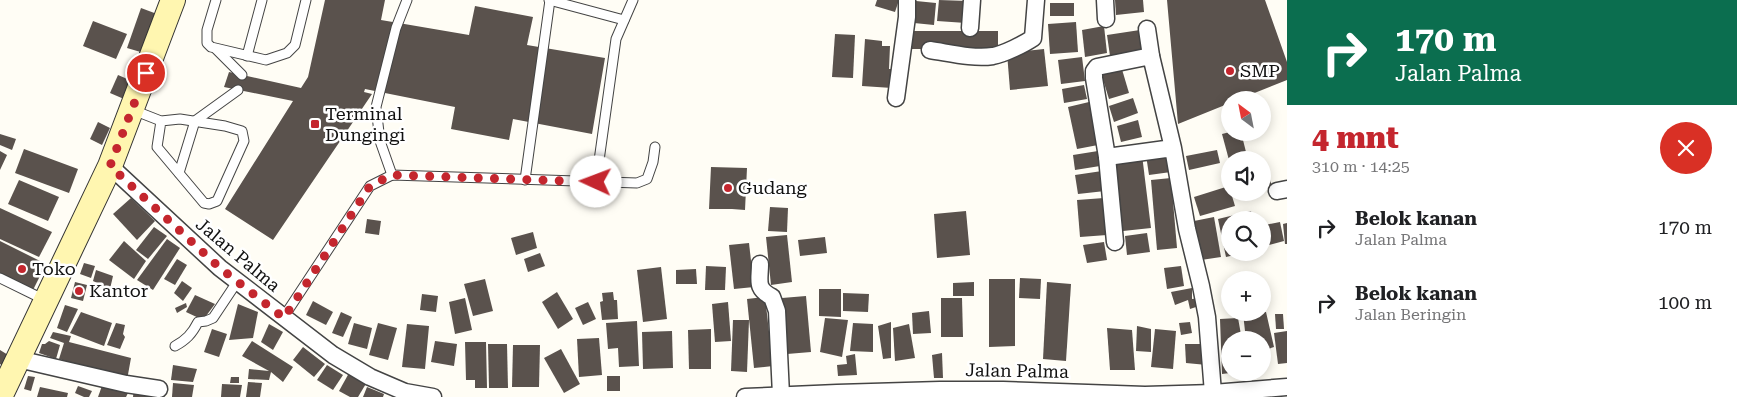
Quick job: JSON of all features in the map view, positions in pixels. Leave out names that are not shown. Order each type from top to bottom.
[{"type":"street","points":[[0,397],[110,166],[173,0]]},
{"type":"street","points":[[896,98],[907,17],[907,0]]},
{"type":"street","points":[[970,28],[972,0]]},
{"type":"street","points":[[930,50],[972,56],[994,56],[1027,42],[1033,38],[1036,0]]},
{"type":"street","points":[[1105,0],[1106,19]]},
{"type":"street","points":[[1147,29],[1151,56],[1173,148],[1187,229],[1207,318],[1213,393]]},
{"type":"street","points":[[1115,242],[1107,157],[1094,71],[1102,66],[1151,56]]},
{"type":"street","points":[[1107,157],[1173,148]]},
{"type":"street","name":"Jalan Palma","points":[[110,166],[236,282],[340,359],[404,394],[433,397]]},
{"type":"street","points":[[760,264],[760,287],[764,293],[772,297],[777,311],[782,395]]},
{"type":"street","points":[[18,359],[159,390]]},
{"type":"street","name":"Jalan Palma","points":[[745,397],[1003,390],[1145,396],[1287,387]]},
{"type":"lane","points":[[216,0],[207,30],[207,43],[215,48],[242,75]]},
{"type":"lane","points":[[247,56],[262,0]]},
{"type":"lane","points":[[215,48],[266,60],[287,53],[295,45],[306,0]]},
{"type":"lane","points":[[392,175],[380,141],[376,107],[396,28],[407,0]]},
{"type":"lane","points":[[526,180],[550,0],[624,20]]},
{"type":"lane","points":[[596,182],[616,39],[633,0]]},
{"type":"lane","points":[[179,173],[195,121],[238,90]]},
{"type":"lane","points":[[132,110],[161,121],[180,119],[242,131],[244,141],[217,202],[204,203],[157,146],[161,121]]},
{"type":"lane","points":[[284,318],[370,186],[392,175],[637,183],[646,179],[653,162],[654,147]]},
{"type":"lane","points":[[0,278],[46,301]]},
{"type":"lane","points":[[175,346],[186,340],[198,322],[206,322],[213,318],[236,282]]},
{"type":"building","name":"Terminal Dungingi","points":[[325,0],[385,0],[381,20],[469,35],[475,6],[533,17],[527,45],[605,58],[592,134],[513,119],[509,140],[451,129],[455,107],[365,89],[364,92],[372,94],[273,240],[225,209],[293,101],[224,87],[229,72],[301,88],[308,77]]},
{"type":"building","points":[[877,0],[899,0],[895,12],[875,6]]},
{"type":"building","points":[[939,0],[968,1],[966,23],[937,21]]},
{"type":"building","points":[[1115,0],[1143,0],[1144,12],[1116,15]]},
{"type":"building","name":"SMP","points":[[1167,0],[1265,0],[1287,62],[1287,80],[1260,91],[1221,91],[1221,107],[1178,124]]},
{"type":"building","points":[[916,1],[936,3],[934,25],[914,23]]},
{"type":"building","points":[[1050,3],[1074,3],[1074,16],[1050,16]]},
{"type":"building","points":[[141,8],[157,14],[144,53],[127,48]]},
{"type":"building","points":[[93,21],[127,34],[116,59],[83,46]]},
{"type":"building","points":[[1076,22],[1078,52],[1050,54],[1048,24]]},
{"type":"building","points":[[1104,26],[1107,53],[1085,57],[1082,30]]},
{"type":"building","points":[[1140,30],[1143,51],[1110,56],[1107,35]]},
{"type":"building","points":[[907,31],[998,31],[998,49],[906,49]]},
{"type":"building","points":[[835,34],[855,35],[853,78],[832,77]]},
{"type":"building","points":[[865,39],[882,41],[882,46],[890,46],[889,69],[893,69],[892,88],[862,86]]},
{"type":"building","points":[[1044,49],[1048,86],[1010,90],[1007,53]]},
{"type":"building","points":[[1082,57],[1085,81],[1061,84],[1058,60]]},
{"type":"building","points":[[1121,66],[1129,93],[1109,99],[1101,73]]},
{"type":"building","points":[[118,75],[132,81],[124,99],[110,93]]},
{"type":"building","points":[[1084,85],[1087,99],[1064,103],[1062,89]]},
{"type":"building","points":[[1133,98],[1138,113],[1114,122],[1109,106]]},
{"type":"building","points":[[1089,102],[1098,145],[1077,149],[1068,107]]},
{"type":"building","points":[[1138,120],[1142,137],[1121,142],[1117,126]]},
{"type":"building","points":[[98,122],[110,128],[102,145],[90,139]]},
{"type":"building","points":[[0,134],[16,139],[12,150],[0,145]]},
{"type":"building","points":[[1224,141],[1243,141],[1246,151],[1227,151]]},
{"type":"building","points":[[24,149],[78,169],[69,193],[15,173]]},
{"type":"building","points":[[1217,150],[1220,163],[1189,170],[1186,156]]},
{"type":"building","points":[[0,151],[7,155],[0,170]]},
{"type":"building","points":[[1098,151],[1100,166],[1075,170],[1073,155]]},
{"type":"building","points":[[1169,152],[1171,172],[1149,175],[1146,155]]},
{"type":"building","points":[[1142,155],[1151,228],[1123,231],[1114,159]]},
{"type":"building","name":"Gudang","points":[[711,167],[747,168],[745,210],[709,209]]},
{"type":"building","points":[[1102,171],[1105,191],[1078,194],[1075,175]]},
{"type":"building","points":[[1171,178],[1177,248],[1157,250],[1151,180]]},
{"type":"building","points":[[19,180],[59,197],[48,221],[8,204]]},
{"type":"building","points":[[1221,189],[1221,201],[1234,201],[1235,206],[1200,216],[1194,197]]},
{"type":"building","points":[[131,198],[155,221],[137,240],[113,214]]},
{"type":"building","points":[[1104,198],[1107,235],[1080,237],[1077,200]]},
{"type":"building","points":[[770,207],[788,208],[787,232],[768,231]]},
{"type":"building","points":[[0,208],[52,232],[39,257],[0,239]]},
{"type":"building","points":[[966,211],[970,255],[937,258],[934,214]]},
{"type":"building","points":[[1214,217],[1221,257],[1201,260],[1194,221]]},
{"type":"building","points":[[1221,218],[1221,233],[1218,219]]},
{"type":"building","points":[[367,219],[381,221],[379,235],[365,233]]},
{"type":"building","points":[[1280,222],[1284,241],[1271,244],[1271,224]]},
{"type":"building","points":[[1287,223],[1287,244],[1285,244],[1283,224]]},
{"type":"building","points":[[154,227],[167,236],[148,259],[136,250]]},
{"type":"building","points":[[533,232],[537,248],[516,255],[511,238]]},
{"type":"building","points":[[1147,233],[1150,252],[1127,255],[1125,236]]},
{"type":"building","points":[[787,235],[792,282],[771,285],[766,237]]},
{"type":"building","points":[[825,237],[827,253],[800,256],[798,240]]},
{"type":"building","points":[[167,239],[180,248],[153,290],[137,280]]},
{"type":"building","name":"Toko","points":[[0,241],[46,264],[33,290],[0,274]]},
{"type":"building","points":[[124,241],[146,261],[134,279],[109,260]]},
{"type":"building","points":[[1104,242],[1107,260],[1087,263],[1083,245]]},
{"type":"building","points":[[749,243],[754,287],[734,289],[729,245]]},
{"type":"building","points":[[540,253],[545,266],[528,272],[524,259]]},
{"type":"building","points":[[177,259],[187,265],[175,285],[164,279]]},
{"type":"building","points":[[84,263],[95,266],[91,278],[80,274]]},
{"type":"building","points":[[706,266],[726,267],[725,290],[705,290]]},
{"type":"building","points":[[1181,266],[1184,286],[1167,289],[1164,268]]},
{"type":"building","points":[[661,267],[667,319],[643,322],[637,270]]},
{"type":"building","points":[[696,269],[697,284],[676,284],[676,270]]},
{"type":"building","points":[[96,270],[113,276],[110,289],[93,281]]},
{"type":"building","points":[[1020,278],[1041,279],[1040,299],[1019,298]]},
{"type":"building","points":[[485,279],[493,311],[473,316],[464,284]]},
{"type":"building","points":[[989,279],[1015,279],[1015,346],[989,347]]},
{"type":"building","points":[[182,281],[192,288],[183,301],[174,293]]},
{"type":"building","name":"Kantor","points":[[75,282],[87,285],[83,301],[71,298]]},
{"type":"building","points":[[974,282],[974,296],[953,296],[953,283]]},
{"type":"building","points":[[1047,282],[1071,284],[1066,361],[1043,359]]},
{"type":"building","points":[[1192,288],[1192,299],[1200,298],[1202,305],[1190,309],[1188,300],[1175,305],[1171,292]]},
{"type":"building","points":[[819,289],[841,289],[841,317],[819,316]]},
{"type":"building","points":[[557,292],[573,319],[558,329],[542,302]]},
{"type":"building","points":[[613,292],[614,300],[617,300],[618,319],[602,320],[600,302],[603,301],[602,293]]},
{"type":"building","points":[[843,293],[869,294],[868,312],[843,311]]},
{"type":"building","points":[[422,294],[438,296],[436,312],[420,310]]},
{"type":"building","points":[[195,295],[215,304],[203,320],[186,312]]},
{"type":"building","points":[[806,296],[811,352],[787,354],[782,298]]},
{"type":"building","points":[[765,297],[773,366],[754,368],[747,299]]},
{"type":"building","points":[[465,298],[472,330],[455,334],[449,302]]},
{"type":"building","points":[[941,298],[962,298],[963,337],[941,337]]},
{"type":"building","points":[[313,301],[333,312],[326,325],[306,315]]},
{"type":"building","points":[[588,302],[596,319],[583,325],[575,308]]},
{"type":"building","points":[[728,302],[731,341],[715,342],[712,304]]},
{"type":"building","points":[[186,303],[187,307],[177,313],[175,308]]},
{"type":"building","points":[[238,304],[258,312],[253,338],[229,340]]},
{"type":"building","points":[[65,305],[78,309],[67,332],[57,328]]},
{"type":"building","points":[[929,311],[931,333],[913,334],[912,313]]},
{"type":"building","points":[[81,312],[112,323],[104,346],[70,333]]},
{"type":"building","points":[[341,312],[352,317],[343,337],[332,333]]},
{"type":"building","points":[[1275,314],[1283,314],[1284,329],[1276,329]]},
{"type":"building","points":[[825,318],[848,320],[842,357],[820,352]]},
{"type":"building","points":[[1220,319],[1221,321],[1239,321],[1240,331],[1221,331],[1221,346]]},
{"type":"building","points":[[733,320],[749,320],[747,372],[731,371]]},
{"type":"building","points":[[637,321],[639,366],[619,367],[618,348],[608,349],[606,323]]},
{"type":"building","points":[[1244,321],[1268,321],[1270,331],[1245,331]]},
{"type":"building","points":[[891,322],[891,358],[883,359],[878,326]]},
{"type":"building","points":[[1190,322],[1192,333],[1181,335],[1179,323]]},
{"type":"building","points":[[116,323],[125,325],[123,334],[125,337],[120,349],[107,345]]},
{"type":"building","points":[[354,323],[372,328],[367,349],[348,344]]},
{"type":"building","points":[[378,323],[397,328],[388,360],[369,355]]},
{"type":"building","points":[[853,323],[873,324],[873,352],[850,351]]},
{"type":"building","points":[[269,324],[283,332],[273,350],[261,342]]},
{"type":"building","points":[[407,324],[429,326],[425,369],[402,367]]},
{"type":"building","points":[[909,324],[915,358],[895,361],[893,328]]},
{"type":"building","points":[[1137,326],[1151,329],[1151,352],[1136,351]]},
{"type":"building","points":[[1107,328],[1132,330],[1135,370],[1110,370]]},
{"type":"building","points":[[212,329],[227,334],[219,357],[204,352]]},
{"type":"building","points":[[711,329],[711,369],[689,369],[688,330]]},
{"type":"building","points":[[1155,329],[1176,331],[1173,369],[1151,367]]},
{"type":"building","points":[[672,331],[673,368],[643,369],[642,332]]},
{"type":"building","points":[[1287,331],[1287,363],[1278,364],[1274,333]]},
{"type":"building","points":[[53,332],[71,336],[69,342],[131,358],[127,380],[59,359],[64,343],[50,338]]},
{"type":"building","points":[[1271,334],[1274,347],[1271,348]]},
{"type":"building","points":[[599,338],[602,375],[579,377],[577,339]]},
{"type":"building","points":[[49,341],[60,345],[56,359],[39,353],[42,344]]},
{"type":"building","points":[[252,341],[293,367],[283,382],[271,372],[269,380],[248,379],[249,369],[269,371],[242,356]]},
{"type":"building","points":[[435,341],[457,344],[454,366],[431,362]]},
{"type":"building","points":[[465,342],[486,342],[487,388],[475,388],[475,380],[466,380]]},
{"type":"building","points":[[488,344],[507,344],[508,388],[489,388]]},
{"type":"building","points":[[1185,344],[1205,344],[1207,365],[1186,363]]},
{"type":"building","points":[[513,345],[540,345],[539,387],[512,387]]},
{"type":"building","points":[[303,347],[325,364],[314,377],[293,360]]},
{"type":"building","points":[[561,349],[580,384],[564,393],[544,358]]},
{"type":"building","points":[[0,350],[13,358],[6,368],[0,364]]},
{"type":"building","points":[[942,353],[943,378],[934,378],[932,355]]},
{"type":"building","points":[[855,354],[857,375],[838,376],[837,365],[847,364],[846,356]]},
{"type":"building","points":[[173,365],[197,369],[193,382],[171,380]]},
{"type":"building","points":[[327,365],[343,375],[333,390],[317,380]]},
{"type":"building","points":[[349,373],[367,382],[358,397],[350,397],[339,391]]},
{"type":"building","points":[[28,376],[35,377],[31,391],[24,389]]},
{"type":"building","points":[[607,376],[620,376],[620,391],[607,391]]},
{"type":"building","points":[[231,377],[239,377],[239,383],[230,383]]},
{"type":"building","points":[[248,382],[262,383],[260,397],[246,397]]},
{"type":"building","points":[[103,383],[129,391],[126,397],[98,397]]},
{"type":"building","points":[[173,383],[194,385],[192,397],[172,397]]},
{"type":"building","points":[[222,384],[242,385],[240,397],[221,397]]},
{"type":"building","points":[[78,386],[92,391],[89,397],[75,393]]},
{"type":"building","points":[[40,387],[68,393],[67,397],[37,397]]},
{"type":"building","points":[[134,387],[158,391],[156,397],[133,397]]},
{"type":"building","points":[[367,387],[384,394],[383,397],[363,397]]},
{"type":"place","name":"SMP","points":[[1230,71]]},
{"type":"place","name":"Terminal Dungingi","points":[[315,124]]},
{"type":"place","name":"Gudang","points":[[728,188]]},
{"type":"place","name":"Toko","points":[[22,269]]},
{"type":"place","name":"Kantor","points":[[79,291]]},
{"type":"route","points":[[146,73],[110,166],[220,268],[284,318],[370,186],[392,175],[596,182]]}]
